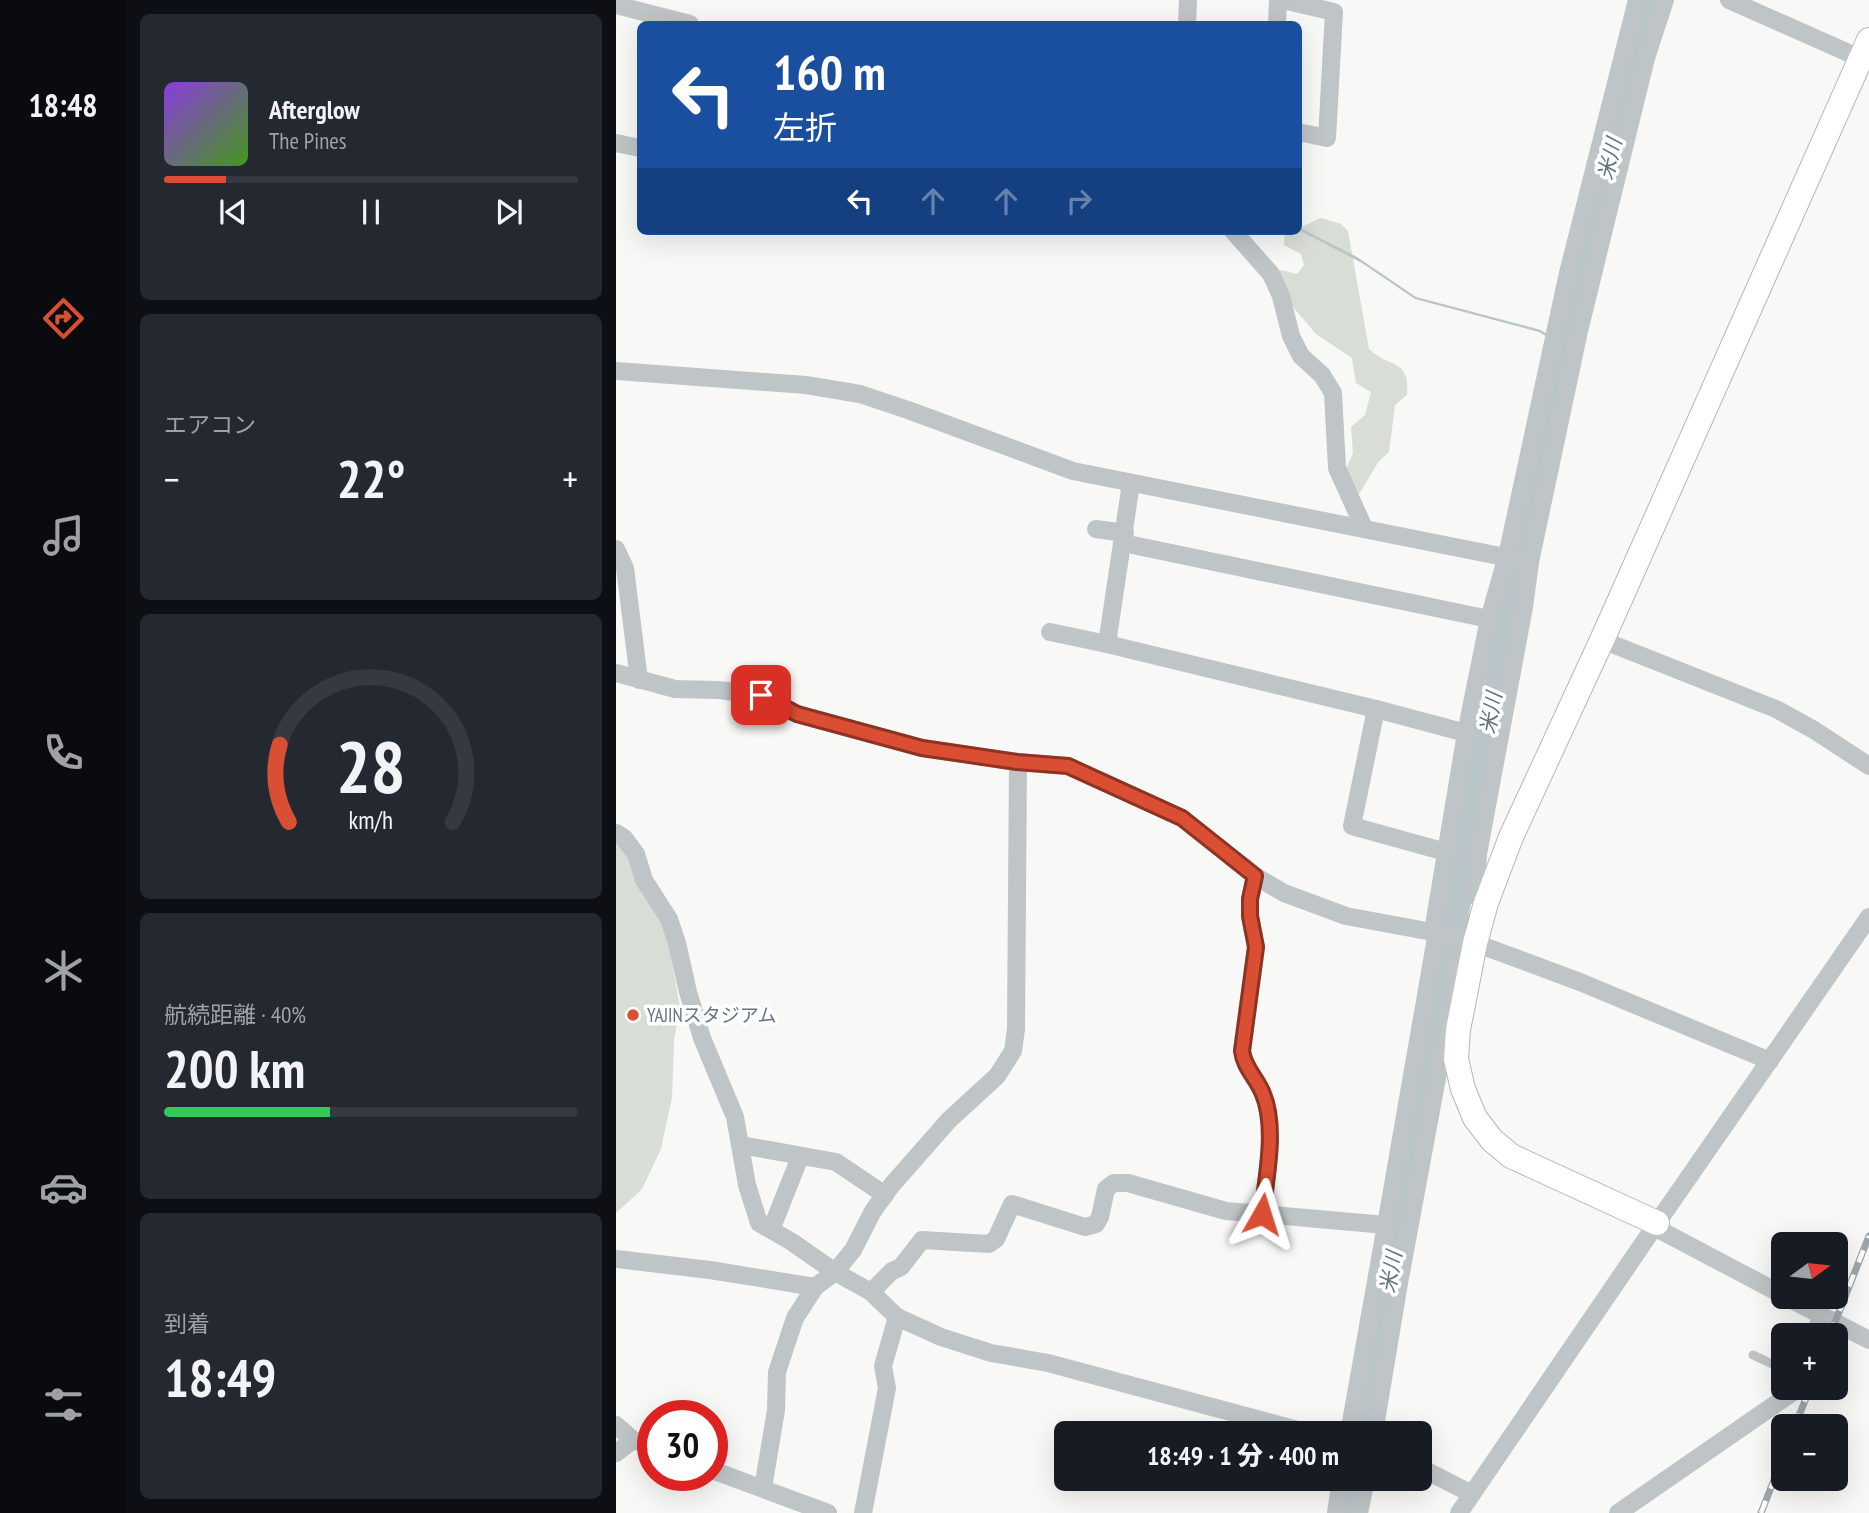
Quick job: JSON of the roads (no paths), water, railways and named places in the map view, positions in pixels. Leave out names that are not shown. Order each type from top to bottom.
[{"type":"street","points":[[1187,21],[1188,0]]},
{"type":"street","points":[[1277,21],[1280,0],[1334,12],[1327,138],[1302,133]]},
{"type":"street","points":[[1637,0],[1568,273],[1507,556],[1489,619],[1466,733],[1446,852],[1458,1030],[1455,1059],[1462,1089],[1475,1118],[1492,1140],[1511,1156],[1655,1225],[1771,1288]]},
{"type":"street","points":[[1486,903],[1476,896],[1478,854],[1531,562],[1579,331],[1646,58],[1664,0]]},
{"type":"street","points":[[1351,1421],[1386,1225],[1452,936],[1486,903],[1511,837],[1867,54],[1729,0]]},
{"type":"street","points":[[628,5],[680,21]]},
{"type":"street","points":[[616,143],[637,147]]},
{"type":"street","points":[[1237,235],[1271,274],[1281,296],[1291,336],[1301,356],[1322,375],[1333,393],[1338,468],[1364,528]]},
{"type":"street","points":[[616,371],[806,385],[860,394],[1073,471],[1531,562]]},
{"type":"street","points":[[1107,644],[1131,483]]},
{"type":"street","points":[[1096,528],[1124,538],[1489,619]]},
{"type":"street","points":[[616,549],[625,568],[639,680]]},
{"type":"street","points":[[1050,632],[1466,733]]},
{"type":"street","points":[[1602,640],[1776,709],[1869,765]]},
{"type":"street","points":[[616,673],[675,689],[761,695],[797,714],[922,748],[1017,762],[1068,766],[1182,818],[1255,876],[1284,893],[1346,916],[1452,936],[1580,982],[1770,1061]]},
{"type":"street","points":[[1376,709],[1352,826],[1446,852]]},
{"type":"street","points":[[763,1488],[776,1410],[777,1372],[795,1318],[815,1287],[835,1272],[853,1250],[873,1211],[885,1195],[949,1121],[997,1076],[1013,1051],[1016,1029],[1017,762]]},
{"type":"street","points":[[616,833],[624,838],[636,854],[644,880],[669,919],[702,1038],[735,1117],[747,1185],[759,1223],[870,1292],[897,1317],[941,1336],[991,1353],[1048,1363],[1264,1421]]},
{"type":"street","points":[[1255,876],[1250,899],[1250,916],[1256,947],[1242,1051],[1243,1062],[1263,1094],[1268,1115],[1270,1145],[1262,1214]]},
{"type":"street","points":[[1459,1513],[1869,918]]},
{"type":"street","points":[[1376,1421],[1452,936]]},
{"type":"street","points":[[741,1145],[836,1162],[885,1195]]},
{"type":"street","points":[[771,1230],[800,1157]]},
{"type":"street","points":[[870,1292],[892,1271],[901,1268],[922,1240],[989,1244],[996,1239],[1012,1204],[1085,1227],[1096,1224],[1100,1217],[1105,1189],[1114,1183],[1128,1183],[1226,1211],[1386,1225]]},
{"type":"street","points":[[616,1259],[710,1270],[815,1287]]},
{"type":"street","points":[[1810,1309],[1867,1336]]},
{"type":"street","points":[[1819,1323],[1821,1315]]},
{"type":"street","points":[[863,1513],[887,1388],[883,1366],[897,1317]]},
{"type":"street","points":[[1618,1513],[1781,1400]]},
{"type":"street","points":[[616,1424],[637,1441]]},
{"type":"street","points":[[616,1453],[633,1440]]},
{"type":"street","points":[[1432,1474],[1472,1494]]},
{"type":"street","points":[[728,1476],[828,1513]]},
{"type":"street","points":[[1336,1513],[1339,1491]]},
{"type":"street","points":[[1359,1513],[1364,1491]]},
{"type":"lane","points":[[1753,1355],[1771,1363]]},
{"type":"waterway","name":"米川","points":[[1364,1421],[1389,1268],[1421,1114],[1510,604],[1548,435],[1572,308],[1609,172],[1650,0]]},
{"type":"waterway","name":"米川","points":[[1348,1513],[1352,1491]]},
{"type":"railway","points":[[1835,1323],[1869,1236]]},
{"type":"railway","points":[[1800,1414],[1805,1400]]},
{"type":"railway","points":[[1761,1513],[1771,1488]]},
{"type":"place","name":"YAJINスタジアム","points":[[633,1015]]}]
